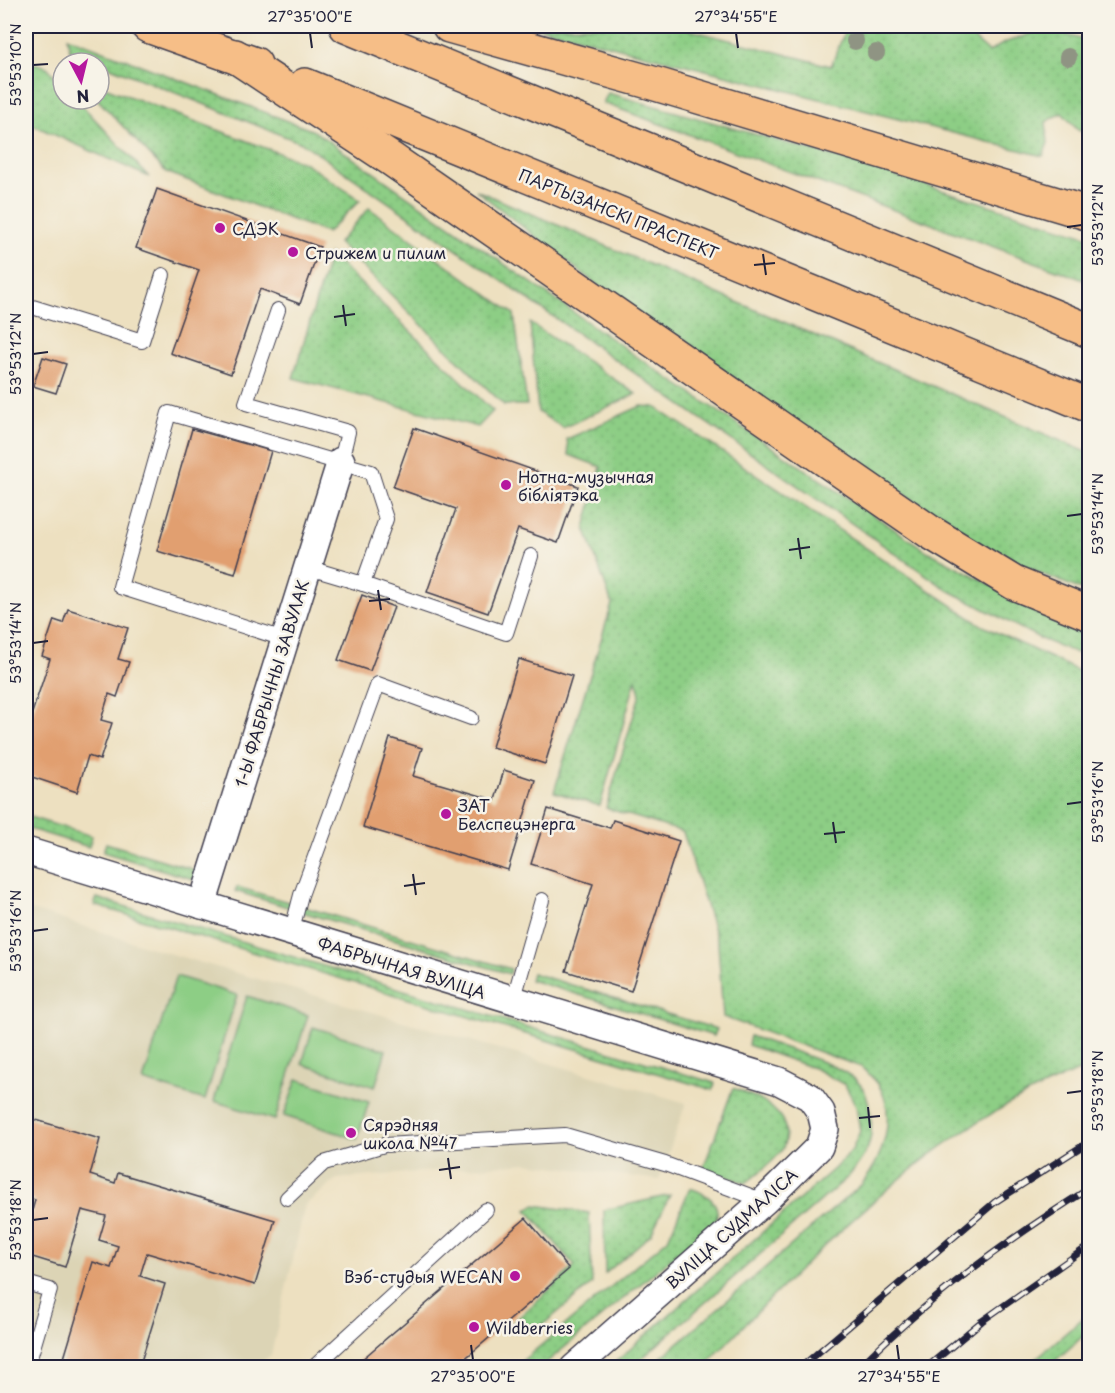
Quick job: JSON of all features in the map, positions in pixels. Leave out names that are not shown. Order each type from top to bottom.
[{"type":"main road","name":"ПАРТЫЗАНСКІ ПРАСПЕКТ","points":[[148,26],[235,56],[1089,406]]},
{"type":"main road","points":[[346,26],[1089,331]]},
{"type":"main road","points":[[449,26],[660,86],[1089,214]]},
{"type":"main road","points":[[235,56],[391,159],[930,532],[1014,583],[1089,614]]},
{"type":"street","name":"1-Ы ФАБРЫЧНЫ ЗАВУЛАК","points":[[202,905],[341,461]]},
{"type":"street","name":"ФАБРЫЧНАЯ ВУЛІЦА","points":[[26,851],[779,1081]]},
{"type":"street","name":"ВУЛІЦА СУДМАЛІСА","points":[[574,1368],[764,1201],[819,1147],[825,1129],[820,1112],[810,1097],[779,1081]]},
{"type":"lane","points":[[26,305],[142,341],[163,275]]},
{"type":"lane","points":[[278,310],[246,403],[348,432],[341,461]]},
{"type":"lane","points":[[284,639],[120,586],[169,413],[341,461],[370,472],[386,519],[363,584]]},
{"type":"lane","points":[[306,567],[506,633],[531,556]]},
{"type":"lane","points":[[291,933],[301,895],[378,684],[471,718]]},
{"type":"lane","points":[[513,1001],[542,900]]},
{"type":"lane","points":[[287,1198],[324,1163],[384,1145],[565,1135],[665,1164],[764,1201]]},
{"type":"lane","points":[[313,1368],[486,1210]]},
{"type":"lane","points":[[26,1283],[50,1290],[27,1368]]},
{"type":"shaded area","name":"Сярэдняя школа №47","points":[[26,908],[161,951],[686,1103],[659,1180],[527,1163],[337,1179],[305,1205],[271,1355],[254,1367],[26,1367]]},
{"type":"green space","points":[[533,26],[675,26],[831,66],[847,26],[959,26],[989,52],[1004,43],[1047,28],[1089,42],[1089,134],[1078,130],[1062,113],[1046,122],[1048,143],[1043,156]]},
{"type":"green space","points":[[67,37],[104,51],[70,51]]},
{"type":"green space","points":[[111,54],[314,131],[646,363],[927,551],[1089,636],[1089,658],[1043,640],[948,590],[304,144],[111,67]]},
{"type":"green space","points":[[34,63],[47,67],[51,72],[51,111],[87,111],[149,177],[26,122],[26,67]]},
{"type":"green space","points":[[111,90],[305,163],[360,200],[327,233],[166,172],[108,111],[111,111]]},
{"type":"green space","points":[[608,93],[847,160],[1089,237],[1089,282],[603,103]]},
{"type":"green space","points":[[476,190],[1089,453],[1089,593],[998,556],[647,324]]},
{"type":"green space","points":[[369,208],[514,314],[527,405],[504,405],[338,243]]},
{"type":"green space","points":[[330,254],[493,411],[478,427],[293,378]]},
{"type":"green space","points":[[530,323],[636,394],[563,428],[538,412]]},
{"type":"green space","points":[[641,406],[655,407],[983,626],[1089,676],[1089,1067],[1049,1084],[976,1123],[910,1170],[816,1254],[704,1367],[650,1367],[862,1184],[870,1174],[882,1149],[887,1109],[878,1084],[861,1067],[723,1017],[718,943],[683,832],[606,808],[640,694],[636,679],[600,806],[554,792],[612,604],[585,528],[601,467],[569,455],[567,439]]},
{"type":"green space","points":[[26,816],[92,836],[89,847],[26,828]]},
{"type":"green space","points":[[106,843],[199,871],[196,880],[103,852]]},
{"type":"green space","points":[[237,887],[295,904],[294,909],[235,891]]},
{"type":"green space","points":[[97,898],[715,1083],[713,1090],[94,905]]},
{"type":"green space","points":[[301,906],[511,969],[510,974],[299,911]]},
{"type":"green space","points":[[532,973],[717,1029],[714,1036],[530,980]]},
{"type":"green space","points":[[176,976],[237,995],[205,1100],[143,1081]]},
{"type":"green space","points":[[247,996],[308,1015],[275,1120],[214,1101]]},
{"type":"green space","points":[[313,1027],[386,1050],[375,1087],[302,1064]]},
{"type":"green space","points":[[750,1036],[837,1068],[858,1082],[869,1103],[871,1129],[868,1148],[849,1176],[632,1367],[610,1367],[835,1168],[852,1150],[860,1131],[856,1106],[845,1085],[816,1069],[748,1045]]},
{"type":"green space","points":[[297,1079],[369,1102],[357,1139],[284,1116]]},
{"type":"green space","points":[[733,1088],[753,1096],[772,1108],[780,1116],[786,1136],[780,1153],[746,1183],[703,1169]]},
{"type":"green space","points":[[690,1188],[705,1195],[714,1203],[717,1212],[716,1221],[710,1230],[690,1247],[678,1253],[541,1367],[514,1368],[668,1239]]},
{"type":"green space","points":[[670,1195],[651,1234],[605,1274],[604,1210]]},
{"type":"green space","points":[[535,1205],[589,1213],[592,1284],[534,1332],[504,1331],[575,1266],[527,1210]]},
{"type":"green space","points":[[1089,1313],[1089,1331],[1048,1367],[1026,1367]]},
{"type":"building","points":[[157,189],[320,247],[300,304],[260,289],[231,374],[170,353],[199,270],[136,248]]},
{"type":"building","points":[[43,357],[66,364],[56,393],[33,386]]},
{"type":"building","points":[[414,428],[578,486],[558,543],[518,529],[488,613],[427,592],[456,509],[393,487]]},
{"type":"building","points":[[192,429],[271,451],[235,574],[157,551]]},
{"type":"building","points":[[362,595],[394,607],[370,671],[338,660]]},
{"type":"building","points":[[68,609],[128,628],[118,659],[129,662],[117,697],[109,694],[101,720],[112,723],[100,760],[88,756],[77,792],[26,775],[26,711],[32,713],[50,659],[42,656],[54,620],[63,623]]},
{"type":"building","points":[[519,659],[572,676],[545,764],[492,747]]},
{"type":"building","name":"ЗАТ Белспецэнерга","points":[[390,738],[422,748],[413,776],[495,800],[504,770],[535,780],[508,870],[363,827]]},
{"type":"building","points":[[548,809],[610,828],[613,820],[679,841],[631,991],[566,971],[593,884],[531,864]]},
{"type":"building","points":[[26,1117],[100,1139],[90,1175],[115,1183],[118,1173],[275,1220],[255,1285],[147,1253],[140,1276],[165,1284],[139,1368],[61,1368],[93,1262],[111,1268],[118,1246],[99,1240],[106,1216],[82,1210],[65,1267],[26,1255],[26,1232],[35,1200],[26,1197]]},
{"type":"building","points":[[526,1218],[569,1269],[454,1368],[352,1368]]},
{"type":"building","points":[[262,1361],[268,1368],[254,1368]]},
{"type":"railway","points":[[800,1368],[995,1202],[1090,1141]]},
{"type":"railway","points":[[858,1368],[912,1318],[969,1271],[1090,1188]]},
{"type":"railway","points":[[926,1368],[982,1321],[1090,1245]]},
{"type":"place","name":"СДЭК","points":[[220,228]]},
{"type":"place","name":"Стрижем и пилим","points":[[293,252]]},
{"type":"place","name":"Нотна-музычная бібліятэка","points":[[506,485]]},
{"type":"place","name":"ЗАТ Белспецэнерга","points":[[446,814]]},
{"type":"place","name":"Сярэдняя школа №47","points":[[351,1133]]},
{"type":"place","name":"Вэб-студыя WECAN","points":[[515,1276]]},
{"type":"place","name":"Wildberries","points":[[474,1327]]}]
